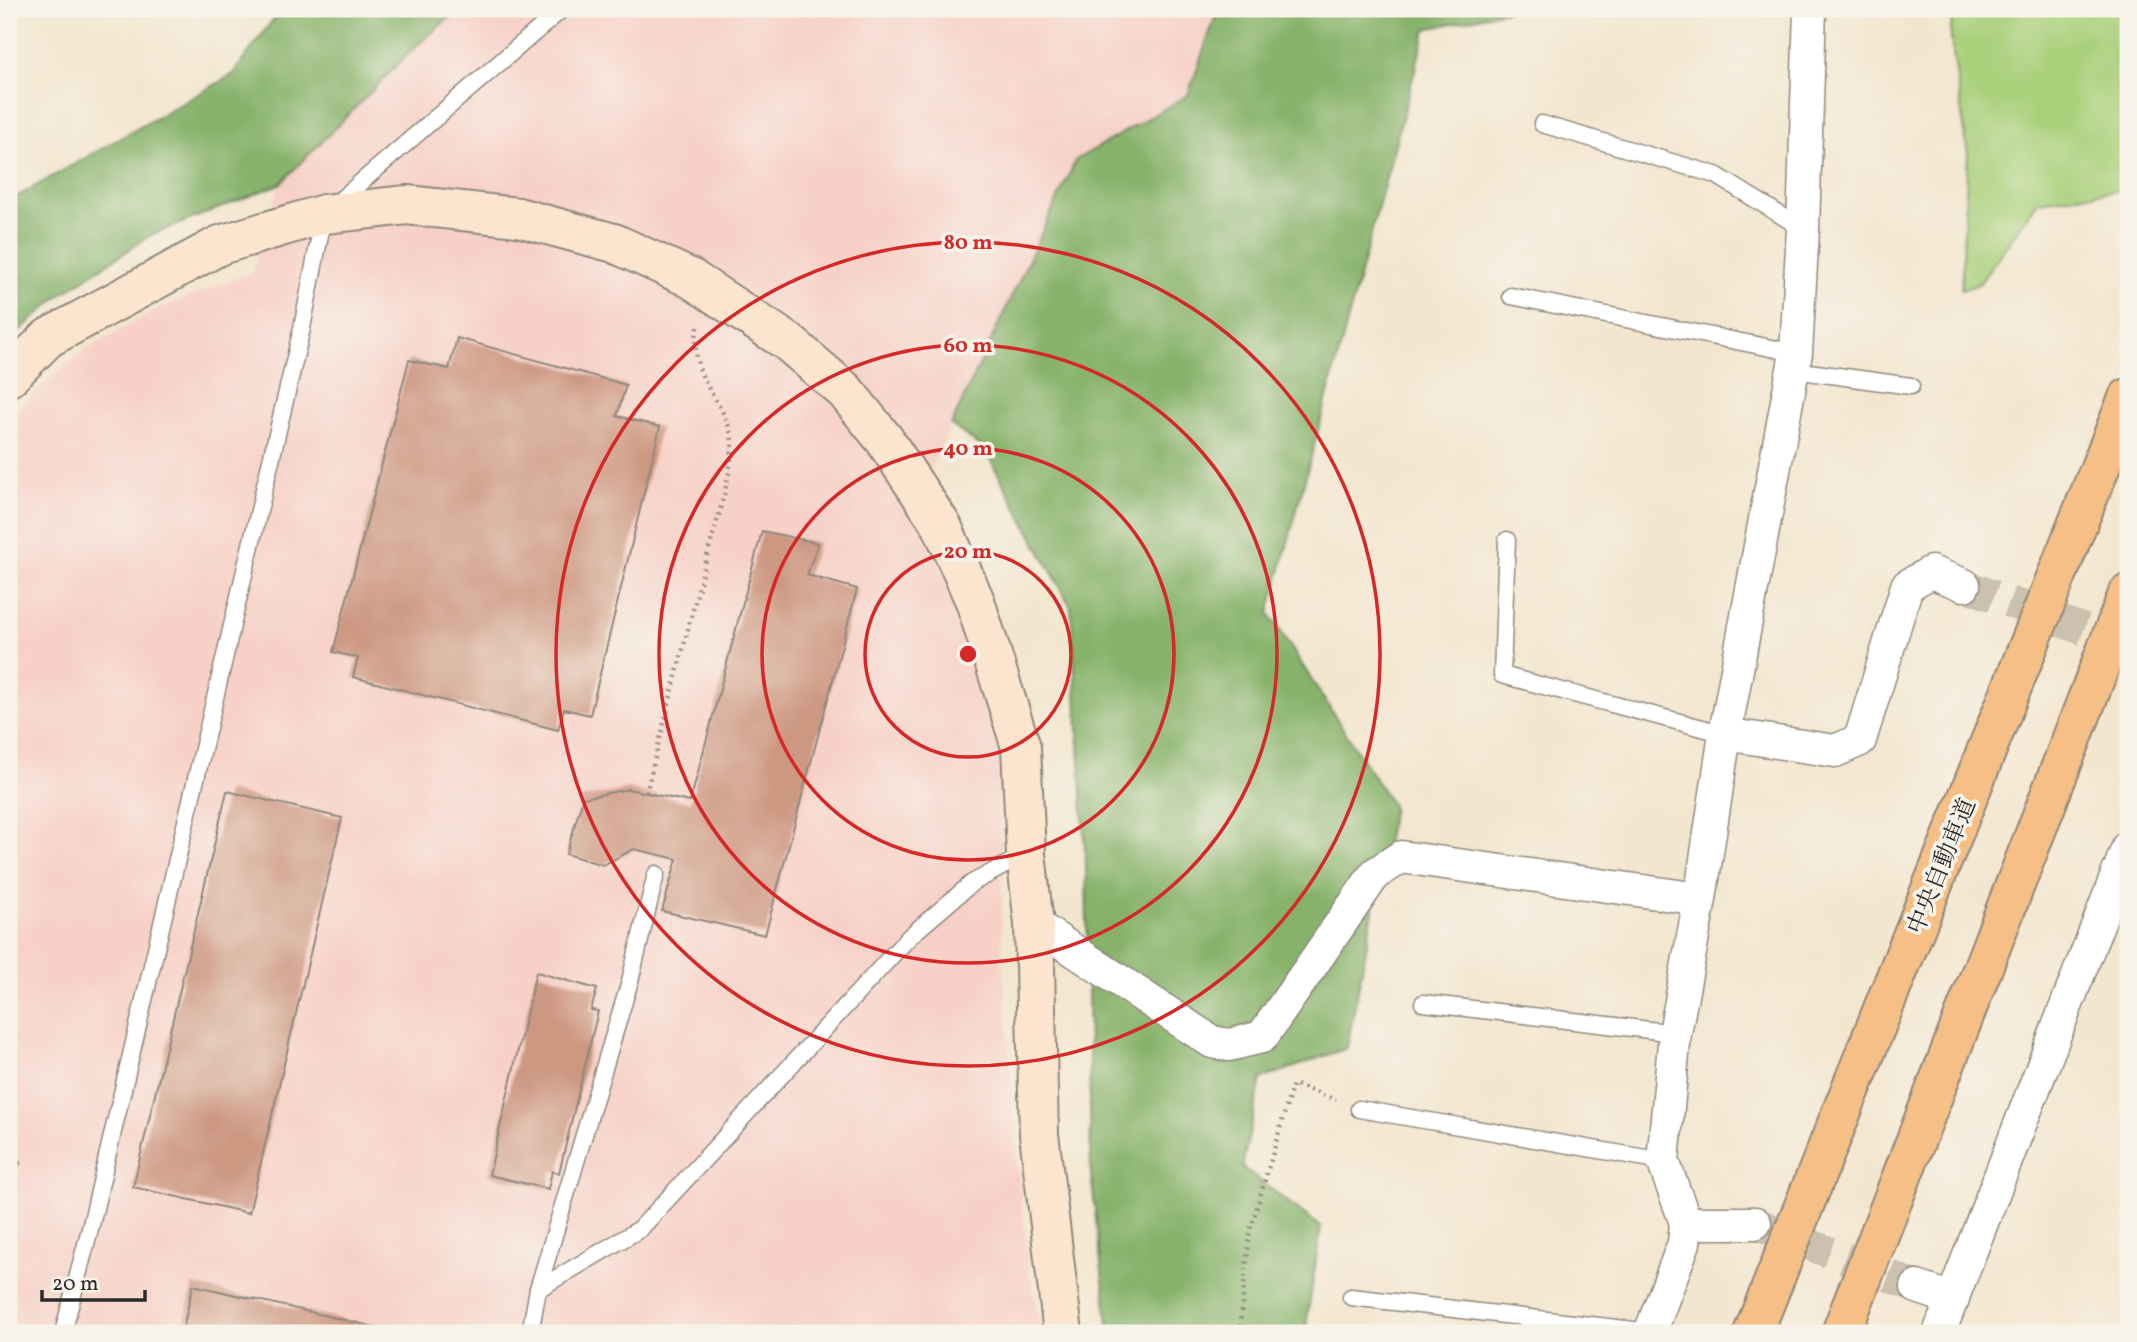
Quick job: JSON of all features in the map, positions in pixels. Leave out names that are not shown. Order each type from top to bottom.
[{"type":"highway","name":"中央自動車道","points":[[1753,1333],[2125,406]]},
{"type":"highway","points":[[1841,1333],[2128,594]]},
{"type":"street","points":[[1651,1333],[1684,1243],[1686,1223],[1663,1161],[1675,1033],[1700,899],[1724,734],[1795,362],[1803,229],[1810,9]]},
{"type":"street","points":[[9,377],[48,338],[220,245],[324,214],[407,205],[519,217],[614,243],[690,278],[788,342],[845,391],[884,439],[942,526],[975,601],[1021,747],[1026,854],[1034,924],[1039,1135],[1063,1333]]},
{"type":"street","points":[[1724,734],[1835,751],[1860,740],[1907,586],[1931,572],[1964,585]]},
{"type":"street","points":[[1939,1333],[2128,846]]},
{"type":"street","points":[[1034,924],[1212,1042],[1229,1045],[1262,1037],[1375,874],[1401,857],[1700,899]]},
{"type":"street","points":[[1686,1223],[1755,1223]]},
{"type":"street","points":[[1917,1287],[1953,1299]]},
{"type":"lane","points":[[63,1333],[92,1221],[302,328],[324,214],[562,9]]},
{"type":"lane","points":[[1542,124],[1716,175],[1803,229]]},
{"type":"lane","points":[[1511,296],[1910,386]]},
{"type":"lane","points":[[1507,540],[1502,675],[1724,734]]},
{"type":"lane","points":[[538,1289],[640,1229],[910,936],[972,883],[1026,854]]},
{"type":"lane","points":[[530,1333],[538,1289],[630,981],[656,874]]},
{"type":"lane","points":[[1423,1003],[1675,1033]]},
{"type":"lane","points":[[1359,1109],[1663,1161]]},
{"type":"lane","points":[[1351,1297],[1651,1333]]},
{"type":"path","points":[[646,793],[722,500],[732,449],[728,425],[696,366],[694,341],[701,311],[711,292]]},
{"type":"path","points":[[1240,1333],[1250,1231],[1293,1084],[1359,1109]]},
{"type":"shaded area","points":[[459,9],[1218,9],[1188,95],[1076,161],[924,482],[998,706],[1002,952],[1015,1141],[1029,1269],[1041,1333],[9,1333],[9,418],[25,401],[88,348],[159,308],[252,273],[280,184],[412,50]]},
{"type":"green space","points":[[281,9],[459,9],[412,50],[280,184],[151,235],[59,296],[9,340],[9,201],[232,75]]},
{"type":"green space","points":[[1218,9],[1515,9],[1426,29],[1269,613],[1393,807],[1347,1048],[1261,1079],[1242,1167],[1321,1227],[1305,1333],[1109,1333],[1091,1174],[1086,867],[1071,607],[985,450],[951,425],[1076,160],[1188,95]]},
{"type":"green space","points":[[1952,9],[2128,9],[2128,189],[2038,201],[1979,284],[1961,290],[1968,154],[1951,38]]},
{"type":"building","points":[[457,338],[626,385],[617,416],[660,427],[590,715],[564,709],[558,730],[353,677],[358,658],[333,652],[409,360],[449,369]]},
{"type":"building","points":[[762,531],[818,543],[807,575],[857,589],[765,935],[662,911],[677,859],[634,849],[603,865],[566,854],[583,798],[628,789],[690,802]]},
{"type":"building","points":[[227,791],[342,818],[249,1213],[133,1187]]},
{"type":"building","points":[[536,972],[597,989],[591,1010],[598,1011],[559,1173],[552,1171],[548,1189],[489,1175]]},
{"type":"building","points":[[9,1155],[20,1163],[9,1177]]},
{"type":"building","points":[[193,1285],[397,1332],[397,1333],[182,1333]]},
{"type":"tunnel","points":[[1964,585],[2128,646]]},
{"type":"tunnel","points":[[1755,1223],[1917,1287]]}]
